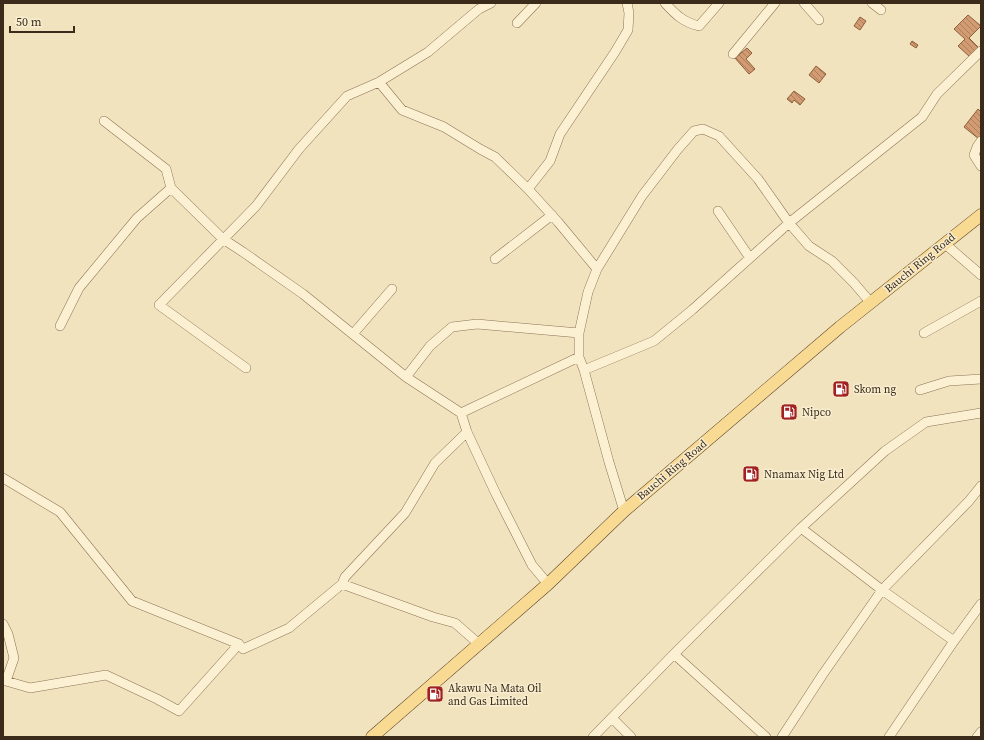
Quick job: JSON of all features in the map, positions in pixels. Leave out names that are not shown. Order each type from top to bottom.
[{"type":"main road","name":"Bauchi Ring Road","points":[[372,737],[548,584],[624,511],[870,303],[981,215]]},
{"type":"street","points":[[246,368],[159,304],[256,206],[299,149],[347,96],[379,82],[428,52],[479,9],[491,3]]},
{"type":"street","points":[[517,23],[536,3]]},
{"type":"street","points":[[528,189],[550,162],[560,134],[628,30],[629,13],[627,3]]},
{"type":"street","points":[[666,3],[677,16],[690,24],[699,26],[720,3]]},
{"type":"street","points":[[733,54],[776,3]]},
{"type":"street","points":[[804,3],[819,20]]},
{"type":"street","points":[[872,3],[881,10]]},
{"type":"street","points":[[584,370],[654,341],[692,310],[789,223],[922,117],[937,94],[981,51]]},
{"type":"street","points":[[379,82],[402,110],[444,126],[480,149],[496,157],[552,215],[597,269]]},
{"type":"street","points":[[104,121],[166,169],[170,188],[223,239],[303,294],[406,377],[461,413],[467,432],[532,565],[548,584]]},
{"type":"street","points":[[624,511],[579,357],[579,333],[588,292],[597,269],[642,196],[678,149],[694,131],[703,129],[719,136],[758,179],[789,223],[809,246],[840,268],[870,303]]},
{"type":"street","points":[[981,141],[974,155],[981,166]]},
{"type":"street","points":[[60,326],[79,288],[138,218],[170,188]]},
{"type":"street","points":[[718,211],[750,258]]},
{"type":"street","points":[[495,260],[552,215]]},
{"type":"street","points":[[944,243],[981,275]]},
{"type":"street","points":[[353,334],[392,289]]},
{"type":"street","points":[[924,333],[981,301]]},
{"type":"street","points":[[406,377],[430,346],[452,327],[477,324],[579,333]]},
{"type":"street","points":[[461,413],[579,357]]},
{"type":"street","points":[[920,390],[949,381],[981,379]]},
{"type":"street","points":[[593,737],[801,528],[885,451],[926,422],[981,413]]},
{"type":"street","points":[[3,478],[60,512],[132,601],[239,644],[243,649],[288,628],[342,584],[345,577],[405,513],[435,463],[467,432]]},
{"type":"street","points":[[782,737],[823,674],[882,590],[969,501],[981,486]]},
{"type":"street","points":[[801,528],[882,590],[954,641]]},
{"type":"street","points":[[342,584],[455,624],[479,644]]},
{"type":"street","points":[[889,737],[981,604]]},
{"type":"street","points":[[3,624],[8,634],[14,658],[4,681],[30,688],[106,676],[179,711],[239,644]]},
{"type":"street","points":[[674,654],[766,737]]},
{"type":"street","points":[[612,718],[631,737]]},
{"type":"street","points":[[977,737],[981,732]]},
{"type":"building","points":[[968,15],[981,26],[969,38],[979,48],[970,57],[958,46],[965,39],[954,29]]},
{"type":"building","points":[[860,17],[866,21],[860,30],[854,26]]},
{"type":"building","points":[[912,41],[918,45],[916,48],[910,44]]},
{"type":"building","points":[[747,48],[752,53],[746,59],[755,69],[749,74],[735,58]]},
{"type":"building","points":[[816,66],[826,74],[819,83],[809,75]]},
{"type":"building","points":[[794,91],[805,99],[800,105],[794,100],[792,103],[787,99]]},
{"type":"building","points":[[978,109],[981,112],[981,136],[979,139],[964,127]]},
{"type":"place","name":"Skom ng","points":[[841,389]]},
{"type":"place","name":"Nipco","points":[[789,412]]},
{"type":"place","name":"Nnamax Nig Ltd","points":[[751,474]]},
{"type":"place","name":"Akawu Na Mata Oil and Gas Limited","points":[[435,694]]}]
